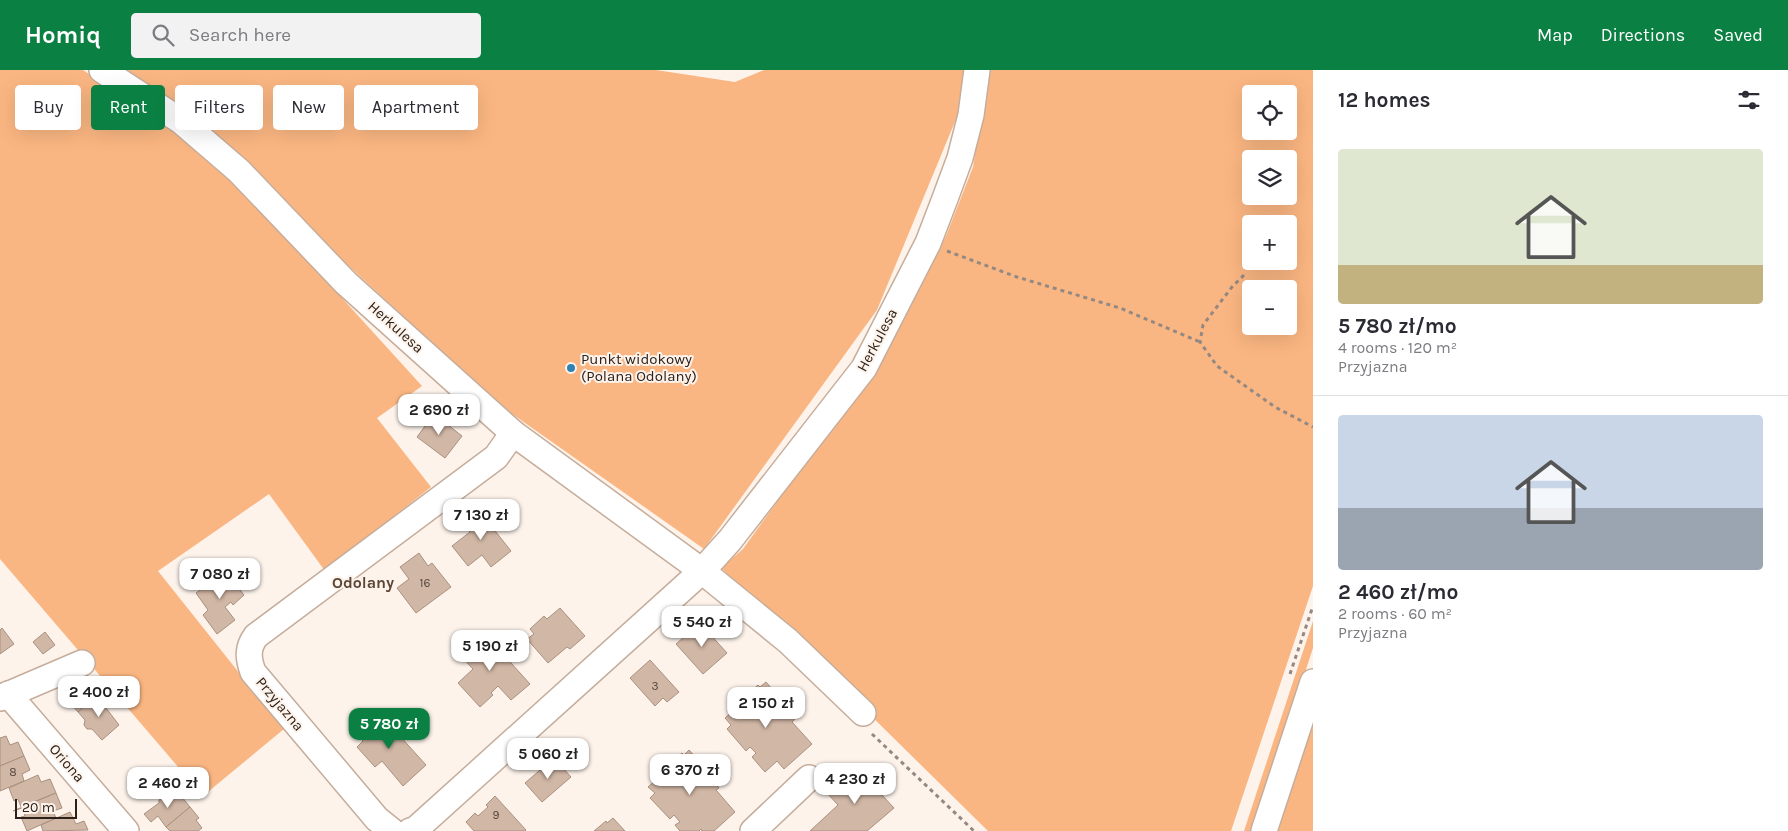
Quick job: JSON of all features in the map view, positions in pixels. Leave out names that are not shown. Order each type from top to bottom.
[{"type":"street","name":"Herkulesa","points":[[102,70],[181,121],[239,171],[346,283],[513,433],[702,571],[788,641],[863,714]]},
{"type":"street","name":"Herkulesa","points":[[702,571],[730,540],[864,368],[928,243],[960,158],[971,115],[977,70]]},
{"type":"street","name":"Przyjazna","points":[[392,831],[377,819],[253,672],[249,660],[249,644],[256,636],[496,457],[513,433]]},
{"type":"street","points":[[410,831],[416,829],[702,571]]},
{"type":"street","name":"Oriona","points":[[82,663],[4,696],[126,831]]},
{"type":"street","points":[[1264,831],[1313,682]]},
{"type":"street","points":[[753,831],[810,778]]},
{"type":"path","points":[[928,243],[1017,277],[1120,308],[1200,342],[1217,366],[1275,407],[1313,427]]},
{"type":"path","points":[[1200,342],[1203,325],[1232,287],[1244,275]]},
{"type":"path","points":[[863,714],[865,727],[974,831]]},
{"type":"shaded area","points":[[0,70],[83,70],[105,85],[91,85],[91,130],[165,130],[165,125],[192,143],[292,243],[422,386],[377,418],[431,487],[325,571],[269,494],[158,571],[284,729],[203,796],[0,559]]},
{"type":"shaded area","points":[[121,70],[656,70],[735,82],[764,70],[968,70],[966,95],[877,310],[704,549],[501,406],[316,236],[211,130],[263,130],[263,85],[175,85],[175,108],[165,101],[165,85],[143,85]]},
{"type":"shaded area","points":[[989,70],[1313,70],[1313,586],[1231,831],[988,831],[721,568],[743,549],[890,345],[946,236],[973,167]]},
{"type":"shaded area","points":[[1313,621],[1313,648],[1267,789],[1251,831],[1244,831]]},
{"type":"shaded area","points":[[1313,714],[1313,831],[1274,831]]},
{"type":"building","points":[[434,414],[462,436],[445,458],[417,437]]},
{"type":"building","points":[[477,508],[511,551],[491,567],[482,555],[468,566],[452,546],[470,532],[461,520]]},
{"type":"building","points":[[419,553],[428,566],[432,563],[451,587],[416,613],[397,588],[409,579],[400,567]]},
{"type":"building","points":[[222,569],[244,595],[233,605],[231,602],[225,607],[235,620],[217,634],[203,615],[208,610],[196,593],[212,581],[210,578]]},
{"type":"building","points":[[560,608],[585,636],[570,649],[567,647],[548,663],[527,639],[534,634],[530,629],[544,616],[547,619]]},
{"type":"building","points":[[700,623],[727,653],[703,674],[676,644]]},
{"type":"building","points":[[2,628],[14,644],[0,654],[0,630]]},
{"type":"building","points":[[45,632],[55,645],[43,654],[33,642]]},
{"type":"building","points":[[483,632],[530,684],[511,700],[498,686],[491,693],[493,695],[480,707],[458,683],[473,669],[459,654]]},
{"type":"building","points":[[650,660],[679,692],[667,702],[663,698],[655,706],[630,678]]},
{"type":"building","points":[[766,682],[778,696],[773,701],[781,712],[791,705],[786,709],[795,719],[792,722],[812,744],[784,769],[777,761],[765,772],[752,757],[756,753],[750,747],[746,751],[727,729],[731,725],[725,718],[733,711],[731,709],[758,685],[760,687]]},
{"type":"building","points":[[78,697],[85,706],[78,712],[70,703]]},
{"type":"building","points":[[95,697],[99,702],[103,698],[109,705],[106,708],[119,725],[102,740],[92,729],[87,729],[84,725],[85,720],[78,712]]},
{"type":"building","points":[[380,714],[426,765],[403,786],[382,761],[375,767],[357,747],[363,741],[357,735]]},
{"type":"building","points":[[6,736],[10,745],[18,742],[24,756],[0,766],[0,738]]},
{"type":"building","points":[[689,750],[702,764],[697,769],[705,780],[714,773],[710,777],[719,788],[716,790],[735,812],[714,831],[702,831],[701,829],[699,831],[680,831],[675,825],[680,822],[674,815],[670,819],[650,798],[655,793],[648,787],[656,780],[654,778],[682,753],[684,755]]},
{"type":"building","points":[[24,756],[30,770],[22,774],[24,781],[0,791],[0,766]]},
{"type":"building","points":[[554,758],[571,777],[542,802],[525,783]]},
{"type":"building","points":[[856,766],[870,781],[873,778],[885,791],[881,794],[894,808],[867,831],[810,831],[838,805],[827,793]]},
{"type":"building","points":[[38,775],[41,782],[50,779],[56,793],[21,807],[18,799],[14,801],[9,788]]},
{"type":"building","points":[[172,791],[178,799],[181,796],[190,807],[166,827],[158,816],[151,822],[144,814]]},
{"type":"building","points":[[56,793],[62,808],[53,811],[56,818],[27,831],[21,817],[25,816],[22,808],[13,811]]},
{"type":"building","points":[[495,796],[525,831],[474,831],[466,822],[475,813],[478,816],[488,807],[486,805]]},
{"type":"building","points":[[190,807],[199,818],[196,820],[202,828],[198,831],[170,831],[166,827]]},
{"type":"building","points":[[70,812],[76,824],[84,821],[88,830],[43,831],[41,825]]},
{"type":"building","points":[[613,818],[625,831],[594,831],[606,821],[607,823]]},
{"type":"place","name":"Punkt widokowy (Polana Odolany)","points":[[571,368]]},
{"type":"district","name":"Odolany","points":[[363,582]]}]
